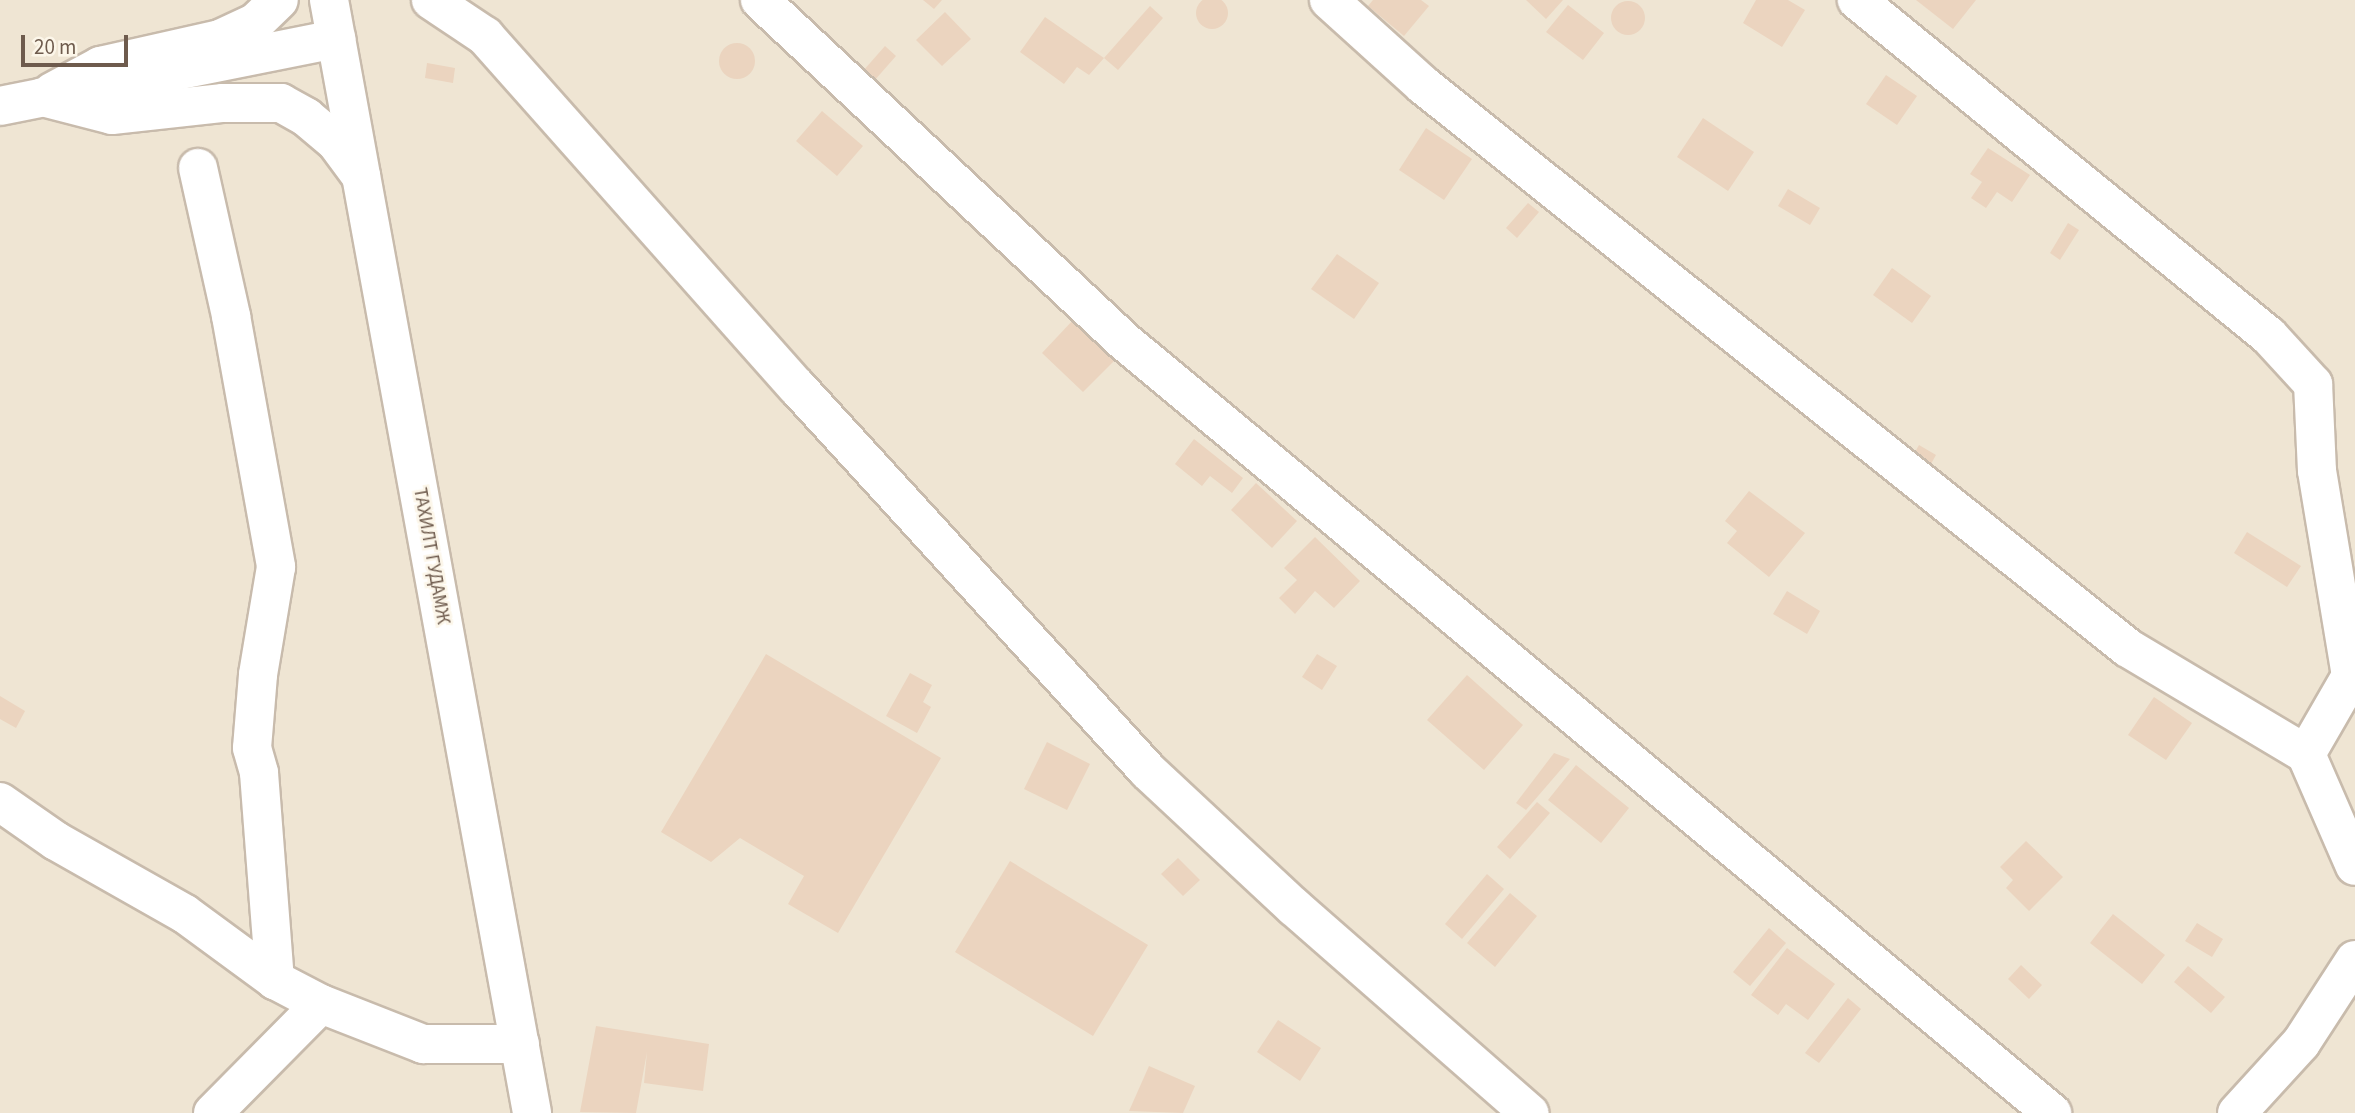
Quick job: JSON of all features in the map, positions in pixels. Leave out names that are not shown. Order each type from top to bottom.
[{"type":"street","points":[[43,97],[100,66],[220,39],[255,23],[279,0]]},
{"type":"street","name":"ТАХИЛТ ГУДАМЖ","points":[[329,0],[534,1112]]},
{"type":"street","points":[[432,0],[485,36],[797,387],[1148,771],[1294,907],[1529,1113]]},
{"type":"street","points":[[760,0],[1125,342],[2052,1113]]},
{"type":"street","points":[[1329,0],[1423,85],[2128,648],[2306,754],[2355,866]]},
{"type":"street","points":[[1857,0],[2269,336],[2313,384],[2317,471],[2351,676],[2306,754]]},
{"type":"street","points":[[0,106],[336,39]]},
{"type":"street","points":[[43,97],[112,115],[223,103],[281,103],[306,117],[335,141],[361,176]]},
{"type":"street","points":[[198,168],[231,316],[276,567],[258,675],[252,748],[259,773],[275,980]]},
{"type":"street","points":[[0,802],[56,841],[185,915],[275,980],[321,1004],[423,1044],[520,1044]]},
{"type":"street","points":[[2237,1113],[2301,1043],[2355,960]]},
{"type":"street","points":[[213,1113],[321,1004]]},
{"type":"shaded area","points":[[0,0],[2355,0],[2355,1113],[0,1113]]},
{"type":"building","points":[[1212,-3],[1223,2],[1228,13],[1223,24],[1212,29],[1201,24],[1196,13],[1201,2]]},
{"type":"building","points":[[923,0],[942,0],[934,9]]},
{"type":"building","points":[[1373,0],[1421,0],[1429,6],[1404,36],[1368,6]]},
{"type":"building","points":[[1526,0],[1563,0],[1546,19]]},
{"type":"building","points":[[1756,0],[1788,0],[1805,10],[1782,47],[1743,23]]},
{"type":"building","points":[[1916,0],[1976,0],[1953,29]]},
{"type":"building","points":[[1628,1],[1640,6],[1645,18],[1640,30],[1628,35],[1616,30],[1611,18],[1616,6]]},
{"type":"building","points":[[1568,5],[1604,33],[1583,60],[1546,32]]},
{"type":"building","points":[[1150,6],[1163,18],[1118,70],[1104,58]]},
{"type":"building","points":[[945,12],[971,39],[942,66],[916,40]]},
{"type":"building","points":[[1045,17],[1104,58],[1089,75],[1077,67],[1064,84],[1020,52]]},
{"type":"building","points":[[737,43],[750,48],[755,61],[750,74],[737,79],[724,74],[719,61],[724,48]]},
{"type":"building","points":[[885,46],[896,56],[874,81],[863,71]]},
{"type":"building","points":[[427,63],[455,68],[453,83],[425,78]]},
{"type":"building","points":[[1886,75],[1917,96],[1897,125],[1866,104]]},
{"type":"building","points":[[822,111],[863,146],[837,176],[796,141]]},
{"type":"building","points":[[1703,118],[1754,152],[1728,191],[1677,157]]},
{"type":"building","points":[[1426,128],[1472,159],[1444,200],[1399,170]]},
{"type":"building","points":[[1988,148],[2030,175],[2012,202],[1997,192],[1986,208],[1971,198],[1982,182],[1970,174]]},
{"type":"building","points":[[1788,189],[1820,208],[1810,225],[1778,206]]},
{"type":"building","points":[[1528,203],[1539,212],[1517,238],[1506,228]]},
{"type":"building","points":[[2068,223],[2079,230],[2060,260],[2050,253]]},
{"type":"building","points":[[1337,254],[1379,283],[1354,319],[1311,289]]},
{"type":"building","points":[[1892,268],[1931,296],[1912,323],[1873,295]]},
{"type":"building","points":[[1074,319],[1115,360],[1083,392],[1042,353]]},
{"type":"building","points":[[1194,439],[1243,478],[1232,493],[1210,476],[1202,486],[1175,464]]},
{"type":"building","points":[[1919,445],[1936,455],[1927,471],[1910,461]]},
{"type":"building","points":[[1256,483],[1297,521],[1272,548],[1231,510]]},
{"type":"building","points":[[1749,491],[1805,533],[1769,577],[1727,543],[1737,531],[1725,521]]},
{"type":"building","points":[[2247,532],[2301,566],[2287,587],[2234,553]]},
{"type":"building","points":[[1315,537],[1360,581],[1334,608],[1315,591],[1295,614],[1279,598],[1297,580],[1284,568]]},
{"type":"building","points":[[1787,591],[1820,611],[1807,634],[1773,614]]},
{"type":"building","points":[[766,654],[941,758],[838,933],[788,904],[804,876],[740,838],[711,862],[661,832]]},
{"type":"building","points":[[1317,654],[1337,666],[1322,690],[1302,677]]},
{"type":"building","points":[[910,673],[932,685],[923,702],[931,707],[917,733],[886,716]]},
{"type":"building","points":[[1467,675],[1523,725],[1484,770],[1427,720]]},
{"type":"building","points":[[0,696],[25,711],[16,728],[0,719]]},
{"type":"building","points":[[2154,697],[2192,723],[2166,760],[2128,735]]},
{"type":"building","points":[[1047,742],[1090,764],[1067,810],[1024,789]]},
{"type":"building","points":[[1554,753],[1570,759],[1526,810],[1516,803]]},
{"type":"building","points":[[1576,765],[1629,808],[1601,843],[1548,800]]},
{"type":"building","points":[[1537,802],[1550,813],[1510,859],[1497,847]]},
{"type":"building","points":[[2026,841],[2063,877],[2029,911],[2006,888],[2013,880],[2000,867]]},
{"type":"building","points":[[1178,858],[1200,880],[1183,896],[1161,874]]},
{"type":"building","points":[[1010,861],[1148,945],[1093,1036],[955,952]]},
{"type":"building","points":[[1487,874],[1504,889],[1462,939],[1445,924]]},
{"type":"building","points":[[1510,893],[1537,916],[1495,967],[1467,943]]},
{"type":"building","points":[[2113,914],[2165,955],[2142,984],[2090,943]]},
{"type":"building","points":[[2197,923],[2223,939],[2212,957],[2185,941]]},
{"type":"building","points":[[1769,928],[1786,943],[1750,986],[1733,972]]},
{"type":"building","points":[[1787,948],[1835,984],[1808,1020],[1786,1004],[1778,1015],[1751,995]]},
{"type":"building","points":[[2021,965],[2042,985],[2029,999],[2008,979]]},
{"type":"building","points":[[2188,966],[2225,997],[2211,1013],[2174,982]]},
{"type":"building","points":[[1848,998],[1861,1009],[1819,1063],[1805,1053]]},
{"type":"building","points":[[1278,1020],[1321,1048],[1300,1081],[1257,1052]]},
{"type":"building","points":[[596,1026],[709,1044],[703,1091],[644,1083],[647,1052],[636,1113],[580,1112]]},
{"type":"building","points":[[1149,1066],[1195,1086],[1183,1113],[1129,1111]]}]
